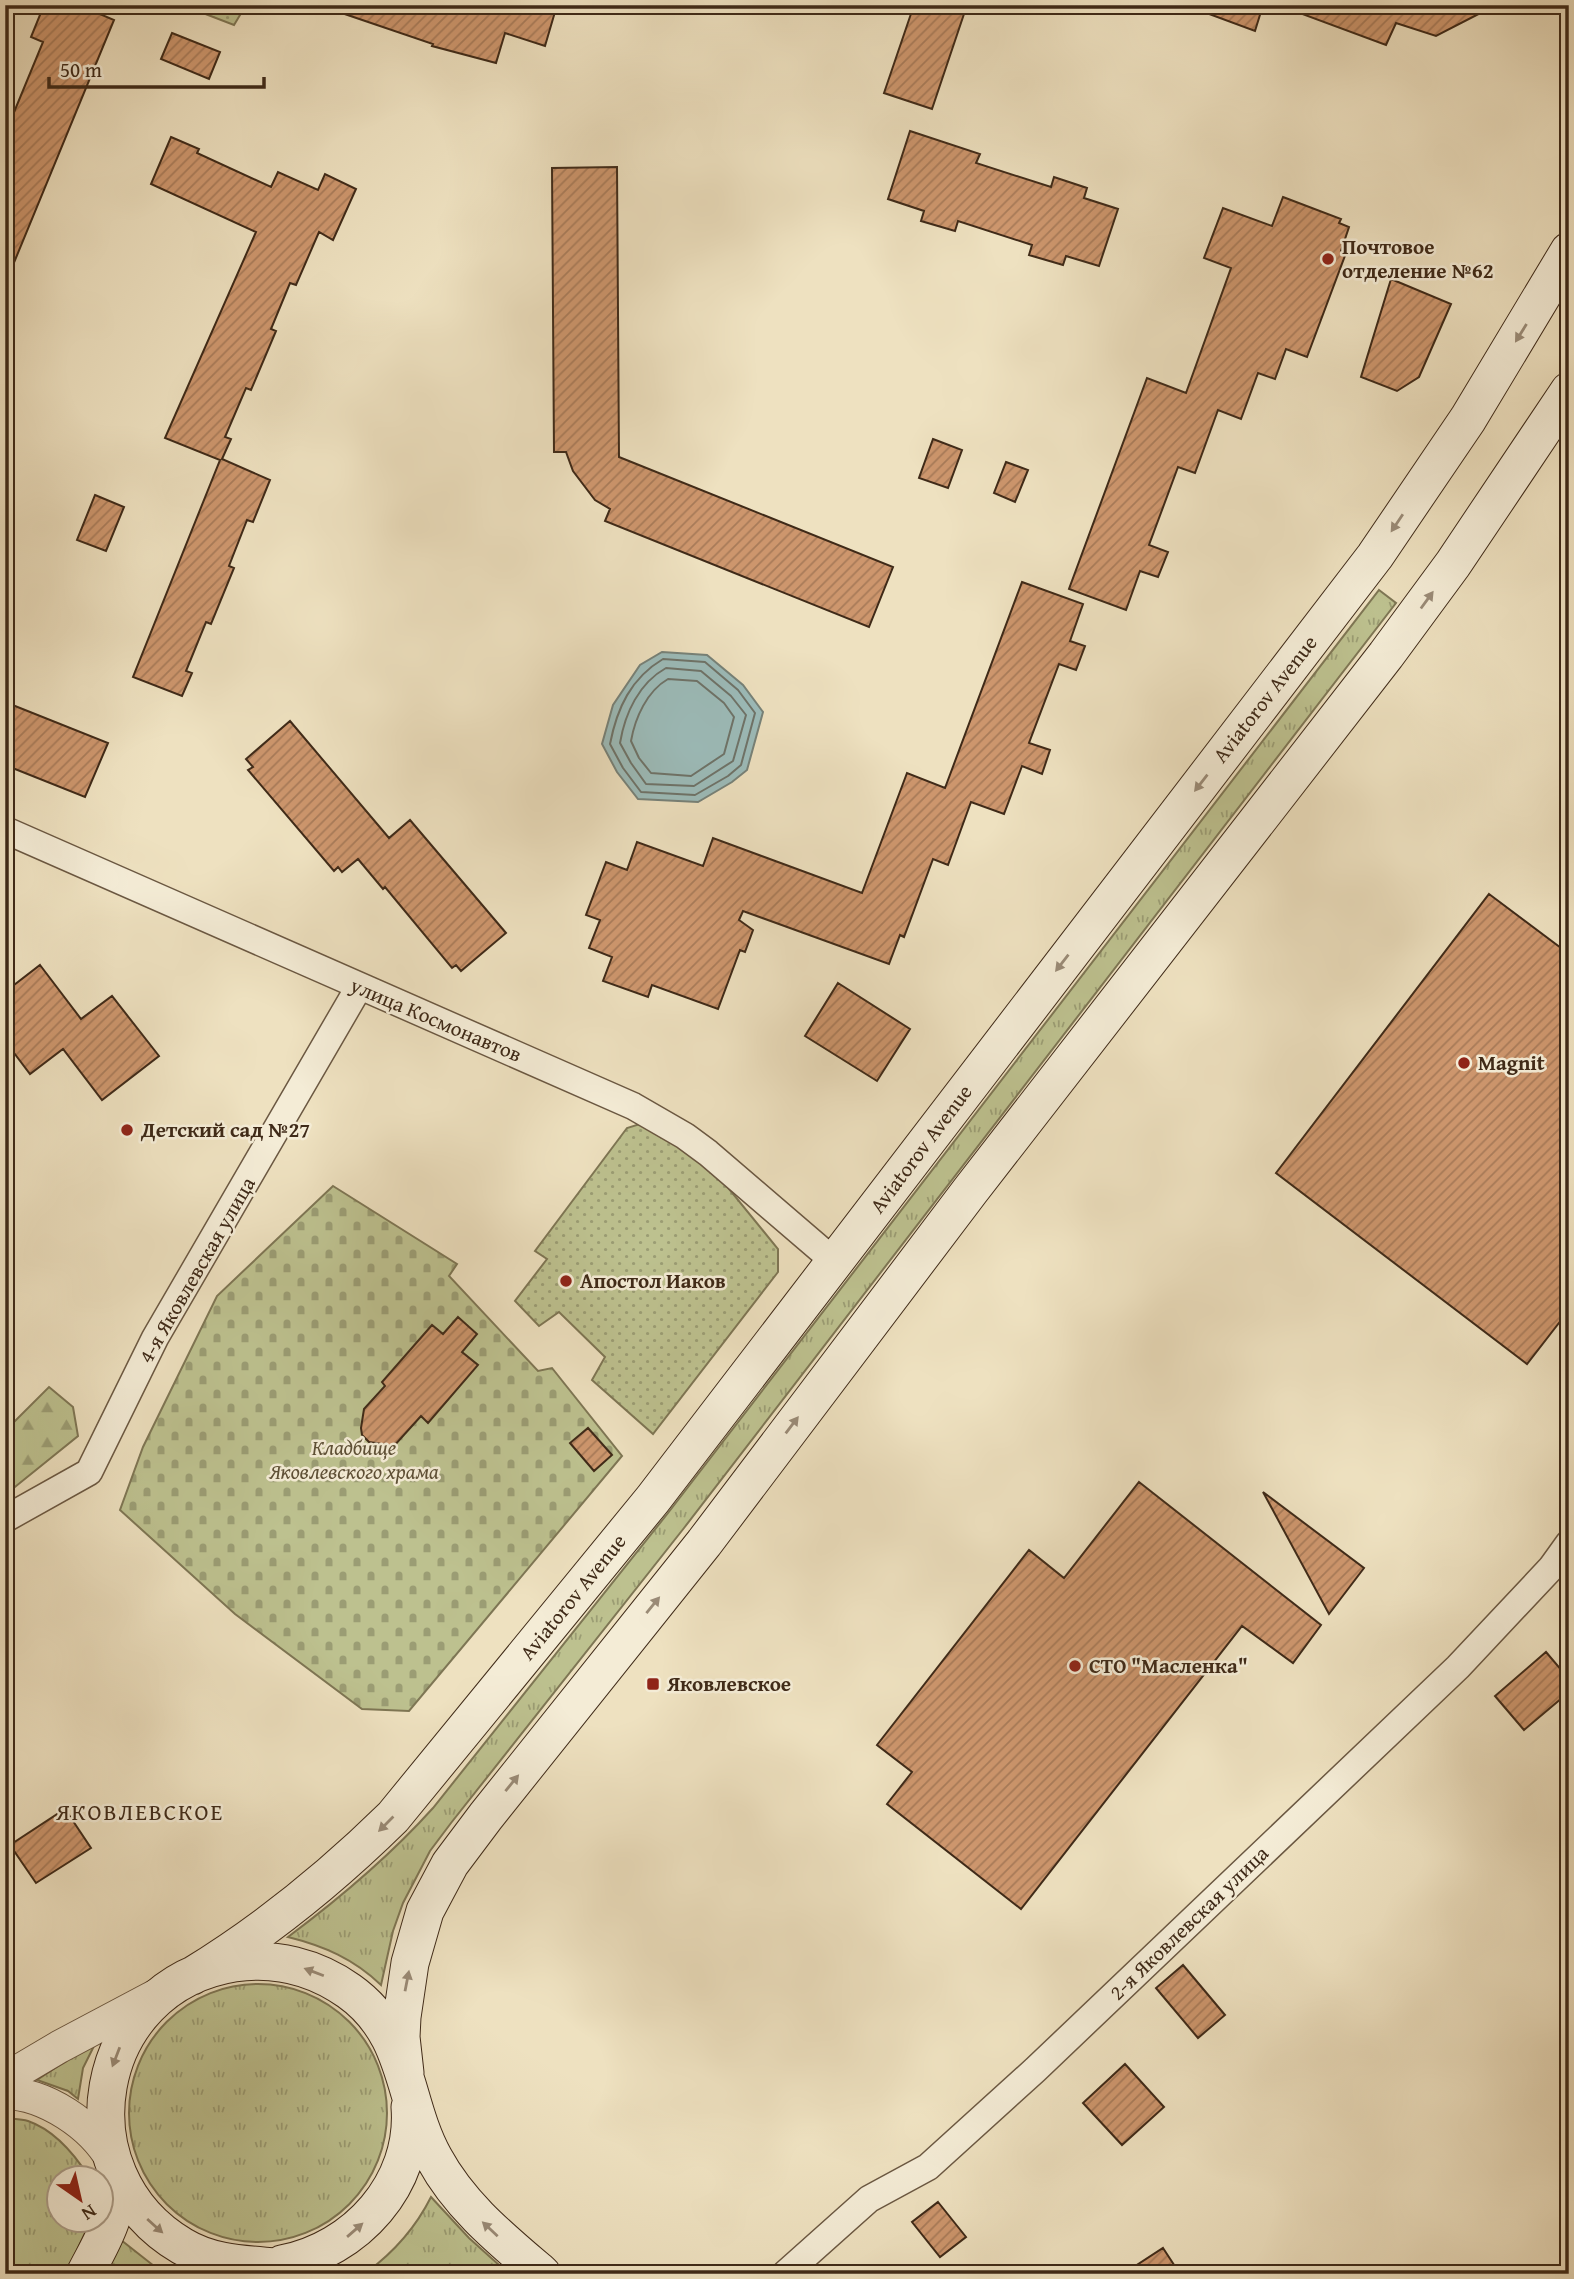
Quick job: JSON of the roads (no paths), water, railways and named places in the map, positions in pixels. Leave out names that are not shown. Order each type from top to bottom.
[{"type":"main road","name":"Aviatorov Avenue","points":[[114,2164],[105,2121],[106,2096],[115,2060],[132,2026],[149,2006],[265,1926],[340,1867],[393,1817],[653,1499],[1375,556],[1565,270]]},
{"type":"main road","points":[[250,2269],[297,2261],[327,2250],[351,2235],[374,2213],[391,2189],[409,2138],[411,2114],[401,2037],[410,1963],[425,1911],[450,1864],[704,1542],[970,1191],[1386,655],[1453,564],[1569,391]]},
{"type":"main road","points":[[183,1981],[218,1966],[250,1961],[281,1962],[328,1978],[351,1993],[371,2011],[398,2052],[425,2140],[442,2172],[484,2223],[542,2274]]},
{"type":"main road","points":[[116,2170],[126,2192],[140,2211],[159,2231],[183,2247],[204,2257],[250,2269],[301,2269],[321,2274]]},
{"type":"main road","points":[[85,2274],[105,2234]]},
{"type":"street","name":"улица Космонавтов","points":[[5,830],[600,1091],[659,1120],[708,1153],[835,1262]]},
{"type":"street","name":"4-я Яковлевская улица","points":[[5,1520],[89,1472],[155,1338],[359,987]]},
{"type":"street","name":"2-я Яковлевская улица","points":[[785,2274],[869,2199],[928,2167],[1035,2070],[1458,1667],[1551,1568],[1569,1543]]},
{"type":"street","points":[[5,2079],[183,1981]]},
{"type":"street","points":[[5,2093],[31,2098],[56,2108],[98,2141],[113,2164]]},
{"type":"water","points":[[662,652],[707,655],[743,685],[763,712],[747,770],[698,802],[638,799],[617,772],[602,744],[613,705],[640,665]]},
{"type":"place","name":"Почтовое отделение №62","points":[[1328,259]]},
{"type":"place","name":"Magnit","points":[[1464,1063]]},
{"type":"place","name":"Детский сад №27","points":[[127,1130]]},
{"type":"place","name":"Апостол Иаков","points":[[566,1281]]},
{"type":"place","name":"СТО \"Масленка\"","points":[[1075,1666]]},
{"type":"place","name":"Яковлевское","points":[[653,1684]]},
{"type":"district","name":"ЯКОВЛЕВСКОЕ","points":[[140,1812]]},
{"type":"park label","name":"Кладбище Яковлевского храма","points":[[354,1460]]}]
